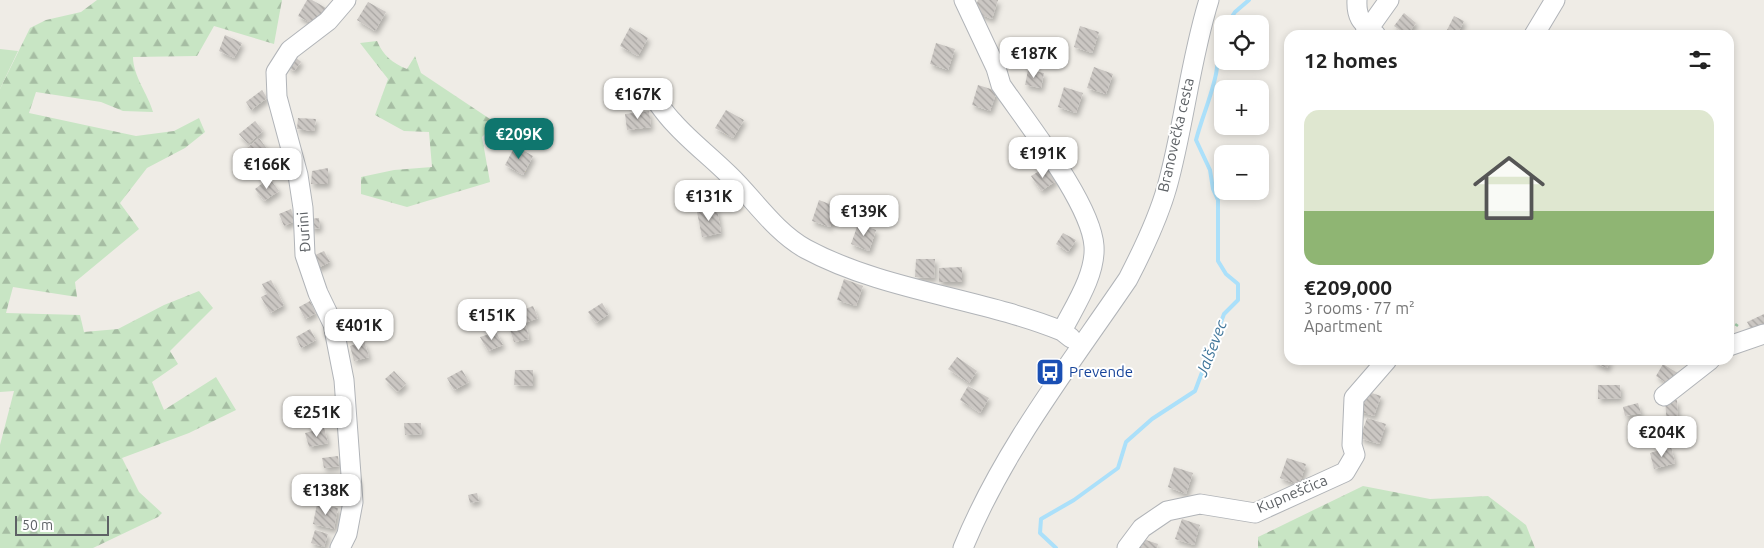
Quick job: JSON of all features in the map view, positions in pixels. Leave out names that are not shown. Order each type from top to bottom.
[{"type":"street","name":"Đurini","points":[[340,548],[347,534],[353,502],[344,380],[333,324],[318,294],[305,254],[303,208],[298,175],[277,97],[276,72],[290,50],[328,21],[346,0]]},
{"type":"street","points":[[964,0],[989,51],[1001,85],[1087,216],[1094,247],[1090,271],[1062,331]]},
{"type":"street","name":"Branovečka cesta","points":[[963,548],[981,505],[1018,441],[1128,279],[1142,252],[1166,188],[1197,39],[1209,0]]},
{"type":"street","points":[[1357,0],[1356,12],[1368,30]]},
{"type":"street","points":[[1370,30],[1389,0]]},
{"type":"street","points":[[1537,30],[1555,0]]},
{"type":"street","points":[[648,90],[673,122],[730,175],[780,229],[805,248],[847,266],[918,290],[1037,321],[1062,331],[1082,347]]},
{"type":"street","points":[[1734,344],[1764,334]]},
{"type":"street","name":"Kupneščica","points":[[1127,548],[1142,528],[1167,510],[1200,504],[1255,513],[1345,472],[1355,455],[1352,445],[1354,398],[1384,365]]},
{"type":"street","points":[[1664,396],[1704,365]]},
{"type":"green space","points":[[97,0],[282,0],[274,44],[214,26],[197,56],[133,57],[135,71],[153,112],[123,111],[101,102],[36,92],[29,113],[136,136],[174,131],[199,118],[205,132],[185,148],[147,168],[120,203],[139,229],[75,282],[77,297],[13,287],[6,313],[80,315],[84,332],[118,329],[164,305],[199,291],[213,308],[170,351],[178,364],[152,382],[164,410],[216,377],[236,410],[189,433],[122,458],[139,492],[162,513],[158,517],[93,548],[0,548],[0,445],[14,391],[0,392],[0,89],[30,28],[46,20],[81,12]]},
{"type":"green space","points":[[377,41],[389,58],[407,69],[415,56],[421,73],[496,123],[482,137],[490,182],[407,207],[361,194],[361,177],[394,170],[432,167],[429,132],[404,131],[375,115],[388,79],[360,43]]},
{"type":"green space","points":[[0,49],[18,51],[0,89]]},
{"type":"green space","points":[[1363,486],[1430,499],[1488,496],[1526,525],[1535,548],[1258,548],[1258,537]]},
{"type":"building","points":[[307,0],[312,0],[326,8],[316,26],[298,16]]},
{"type":"building","points":[[978,0],[998,0],[992,19],[974,12]]},
{"type":"building","points":[[368,2],[386,12],[375,31],[357,20]]},
{"type":"building","points":[[1404,13],[1416,23],[1411,30],[1400,30],[1394,26]]},
{"type":"building","points":[[1454,16],[1464,21],[1460,30],[1447,30]]},
{"type":"building","points":[[1080,26],[1099,32],[1092,53],[1074,47]]},
{"type":"building","points":[[630,27],[648,38],[638,56],[620,46]]},
{"type":"building","points":[[225,35],[242,43],[234,58],[219,51]]},
{"type":"building","points":[[936,43],[955,49],[948,70],[930,64]]},
{"type":"building","points":[[1010,43],[1032,46],[1030,62],[1008,59]]},
{"type":"building","points":[[295,57],[301,62],[294,71],[287,66]]},
{"type":"building","points":[[1094,67],[1113,74],[1106,94],[1087,88]]},
{"type":"building","points":[[1028,70],[1044,73],[1041,88],[1025,85]]},
{"type":"building","points":[[978,85],[997,91],[990,111],[972,105]]},
{"type":"building","points":[[1064,87],[1083,93],[1076,113],[1058,107]]},
{"type":"building","points":[[262,90],[267,98],[251,110],[246,102]]},
{"type":"building","points":[[726,110],[744,120],[733,138],[715,128]]},
{"type":"building","points":[[649,111],[651,127],[627,130],[625,114]]},
{"type":"building","points":[[298,118],[316,119],[314,131],[297,129]]},
{"type":"building","points":[[255,121],[263,131],[248,144],[239,134]]},
{"type":"building","points":[[259,138],[267,149],[255,158],[247,148]]},
{"type":"building","points":[[515,146],[533,156],[523,175],[505,165]]},
{"type":"building","points":[[1046,167],[1056,181],[1041,191],[1031,176]]},
{"type":"building","points":[[328,168],[328,184],[311,184],[312,171]]},
{"type":"building","points":[[269,178],[279,191],[264,201],[255,189]]},
{"type":"building","points":[[819,200],[837,207],[830,227],[812,221]]},
{"type":"building","points":[[717,208],[721,233],[702,237],[697,212]]},
{"type":"building","points":[[291,209],[295,221],[284,226],[279,214]]},
{"type":"building","points":[[319,218],[320,228],[311,229],[310,219]]},
{"type":"building","points":[[858,224],[876,230],[869,251],[851,244]]},
{"type":"building","points":[[1063,233],[1076,240],[1068,252],[1056,244]]},
{"type":"building","points":[[324,251],[330,262],[316,269],[311,257]]},
{"type":"building","points":[[916,259],[935,259],[934,278],[915,277]]},
{"type":"building","points":[[962,267],[962,282],[939,282],[939,268]]},
{"type":"building","points":[[844,279],[863,286],[856,306],[837,300]]},
{"type":"building","points":[[271,280],[284,305],[270,313],[261,297],[267,294],[262,284]]},
{"type":"building","points":[[310,301],[316,313],[305,319],[299,307]]},
{"type":"building","points":[[602,303],[609,314],[596,323],[588,312]]},
{"type":"building","points":[[533,306],[538,318],[522,324],[517,312]]},
{"type":"building","points":[[359,313],[363,327],[348,331],[345,317]]},
{"type":"building","points":[[1764,314],[1764,325],[1752,331],[1747,322]]},
{"type":"building","points":[[526,325],[529,339],[514,342],[509,327]]},
{"type":"building","points":[[310,329],[316,340],[301,348],[296,337]]},
{"type":"building","points":[[496,332],[503,345],[488,351],[480,337]]},
{"type":"building","points":[[364,341],[369,357],[354,361],[350,346]]},
{"type":"building","points":[[957,357],[977,371],[969,383],[948,369]]},
{"type":"building","points":[[1662,365],[1679,374],[1671,386],[1656,376]]},
{"type":"building","points":[[462,370],[469,382],[454,390],[447,378]]},
{"type":"building","points":[[515,370],[533,370],[533,386],[514,385]]},
{"type":"building","points":[[394,371],[406,384],[397,392],[385,379]]},
{"type":"building","points":[[1598,385],[1620,385],[1621,398],[1598,399]]},
{"type":"building","points":[[968,386],[989,398],[980,413],[960,400]]},
{"type":"building","points":[[1362,390],[1381,396],[1374,416],[1355,410]]},
{"type":"building","points":[[1677,400],[1679,437],[1668,437],[1665,401]]},
{"type":"building","points":[[1638,403],[1641,413],[1625,416],[1623,407]]},
{"type":"building","points":[[1367,418],[1386,424],[1379,444],[1360,438]]},
{"type":"building","points":[[404,423],[421,423],[422,434],[405,435]]},
{"type":"building","points":[[324,428],[328,443],[309,447],[305,433]]},
{"type":"building","points":[[1671,447],[1675,463],[1654,469],[1650,453]]},
{"type":"building","points":[[338,456],[339,466],[324,468],[322,458]]},
{"type":"building","points":[[1287,458],[1306,464],[1299,485],[1280,478]]},
{"type":"building","points":[[1174,467],[1193,473],[1186,494],[1168,487]]},
{"type":"building","points":[[477,493],[479,501],[470,503],[468,495]]},
{"type":"building","points":[[317,504],[338,508],[334,529],[313,524]]},
{"type":"building","points":[[1182,519],[1200,525],[1194,545],[1175,539]]},
{"type":"building","points":[[315,530],[328,534],[324,547],[311,543]]},
{"type":"building","points":[[1140,538],[1158,544],[1157,548],[1137,548]]},
{"type":"waterway","name":"Jalševec","points":[[1233,15],[1249,0]]},
{"type":"waterway","name":"Jalševec","points":[[1056,548],[1040,533],[1041,519],[1074,500],[1118,468],[1126,442],[1152,419],[1195,391],[1224,314],[1238,300],[1238,284],[1226,274],[1218,261],[1218,200],[1213,189],[1210,170],[1196,140],[1217,70]]},
{"type":"place","name":"Prevende","points":[[1050,372]]}]
